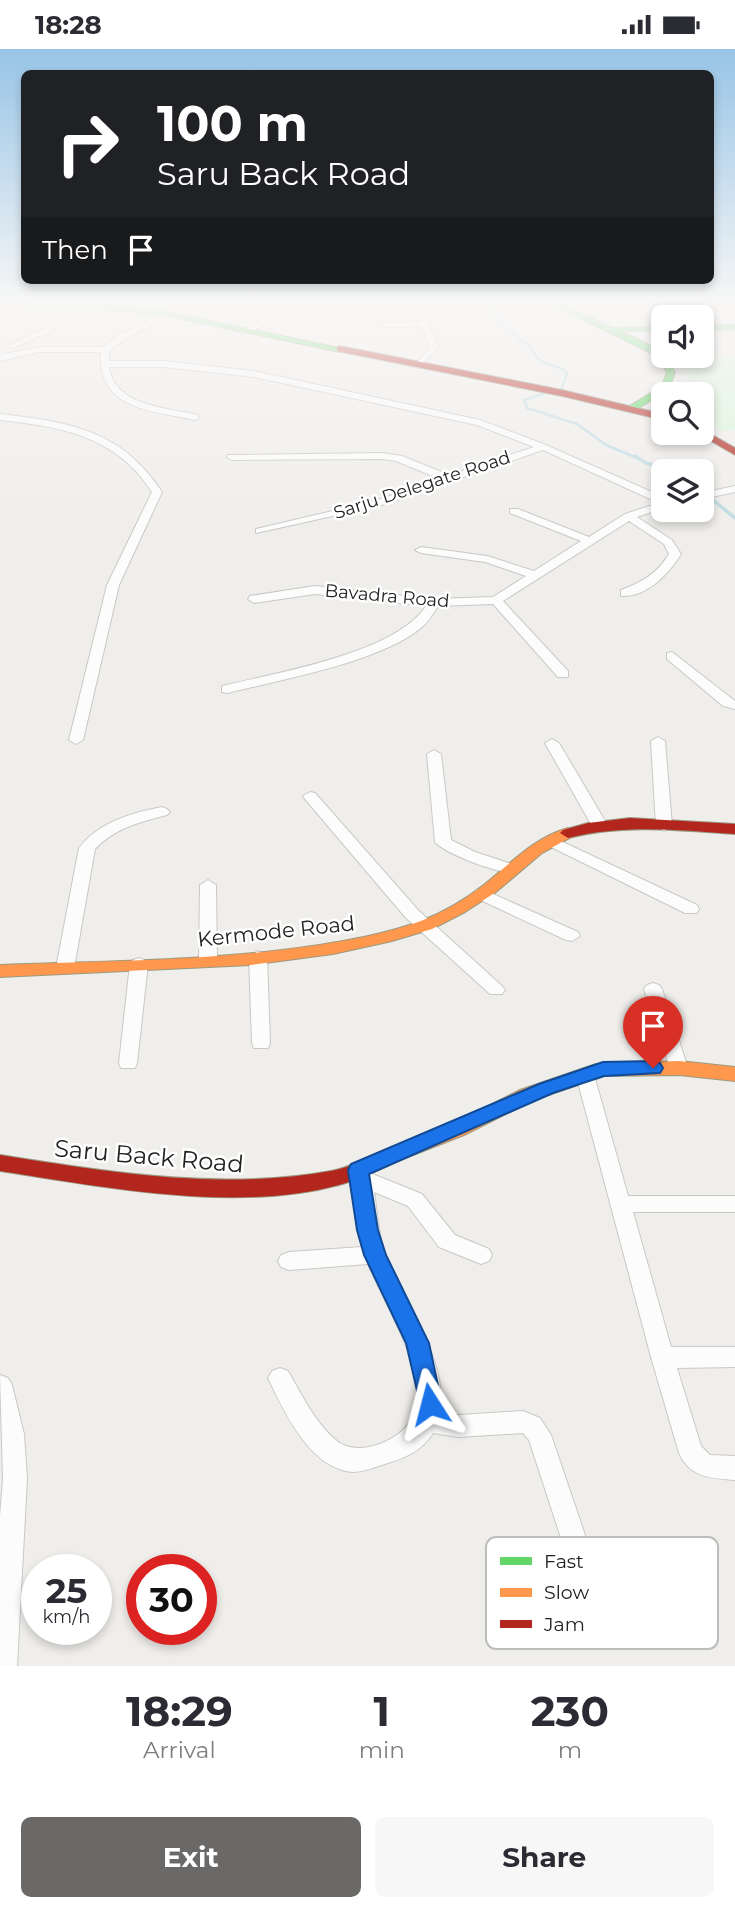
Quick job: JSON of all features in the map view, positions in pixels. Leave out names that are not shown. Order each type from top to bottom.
[{"type":"main road","points":[[483,378],[651,414]]},
{"type":"main road","points":[[631,409],[662,391],[670,378]]},
{"type":"main road","points":[[714,439],[735,452]]},
{"type":"main road","name":"Kermode Road","points":[[0,971],[208,961],[336,949],[426,925],[482,894],[550,841],[578,829],[600,825],[735,829]]},
{"type":"main road","name":"Saru Back Road","points":[[0,1163],[91,1177],[228,1190],[333,1179],[360,1174],[527,1095],[603,1069],[678,1068],[735,1074]]},
{"type":"street","points":[[107,378],[109,386],[125,399],[195,417]]},
{"type":"street","points":[[281,378],[480,423],[543,447],[651,497]]},
{"type":"street","points":[[0,417],[62,425],[100,439],[143,470],[158,492],[113,586],[76,740]]},
{"type":"street","name":"Sarju Delegate Road","points":[[260,531],[369,505],[543,447]]},
{"type":"street","points":[[232,457],[382,456],[398,458],[447,478]]},
{"type":"street","points":[[714,493],[735,489]]},
{"type":"street","name":"Bavadra Road","points":[[254,599],[314,590],[434,603],[496,600],[629,516],[651,508]]},
{"type":"street","points":[[514,511],[590,541]]},
{"type":"street","points":[[625,593],[659,577],[675,554],[668,542],[629,516]]},
{"type":"street","points":[[421,550],[487,559],[537,576]]},
{"type":"street","points":[[496,600],[564,674]]},
{"type":"street","points":[[227,689],[338,660],[379,643],[414,627],[434,603]]},
{"type":"street","points":[[672,656],[728,703],[735,705]]},
{"type":"street","points":[[658,741],[664,826]]},
{"type":"street","points":[[552,743],[600,825]]},
{"type":"street","points":[[434,754],[443,842],[469,855],[512,869]]},
{"type":"street","points":[[310,796],[412,914],[496,990]]},
{"type":"street","points":[[65,968],[87,848],[96,837],[133,817],[162,812]]},
{"type":"street","points":[[550,841],[691,909]]},
{"type":"street","points":[[208,885],[208,961]]},
{"type":"street","points":[[482,894],[572,936]]},
{"type":"street","points":[[258,957],[261,1043]]},
{"type":"street","points":[[128,1063],[139,964]]},
{"type":"street","points":[[653,989],[678,1068]]},
{"type":"street","points":[[585,1075],[691,1453],[705,1465],[735,1468]]},
{"type":"street","points":[[360,1174],[415,1200],[447,1241],[481,1255]]},
{"type":"street","points":[[280,1378],[314,1435],[333,1453],[351,1460],[376,1457],[404,1447],[420,1435],[428,1420],[430,1404],[418,1343],[375,1255],[368,1230],[360,1174]]},
{"type":"street","points":[[622,1205],[735,1204]]},
{"type":"street","points":[[289,1261],[375,1255]]},
{"type":"street","points":[[662,1357],[735,1357]]},
{"type":"street","points":[[0,1385],[12,1434],[16,1479],[3,1666]]},
{"type":"street","points":[[428,1420],[450,1426],[527,1422],[539,1435],[572,1535]]},
{"type":"green space","points":[[688,378],[735,378],[735,430],[721,431],[714,427],[714,382],[688,382]]},
{"type":"waterway","points":[[562,388],[565,378]]},
{"type":"waterway","points":[[543,394],[524,400],[527,408],[577,424],[606,445],[637,458]]},
{"type":"waterway","points":[[635,456],[651,465]]},
{"type":"waterway","points":[[714,501],[735,518]]},
{"type":"traffic: fast","points":[[631,409],[666,387],[669,378]]},
{"type":"traffic: slow","points":[[0,971],[251,959],[333,948],[392,936],[426,925],[460,909],[536,850],[568,833]]},
{"type":"traffic: slow","points":[[396,1154],[457,1130],[527,1095],[603,1069],[679,1068],[735,1074]]},
{"type":"traffic: jam","points":[[489,378],[651,414]]},
{"type":"traffic: jam","points":[[714,439],[735,452]]},
{"type":"traffic: jam","points":[[568,833],[609,824],[630,823],[735,829]]},
{"type":"traffic: jam","points":[[0,1163],[124,1181],[207,1188],[248,1188],[331,1179],[396,1154]]},
{"type":"route","points":[[430,1404],[418,1343],[375,1255],[368,1230],[359,1170],[387,1156],[457,1129],[527,1095],[603,1069],[653,1068]]}]
